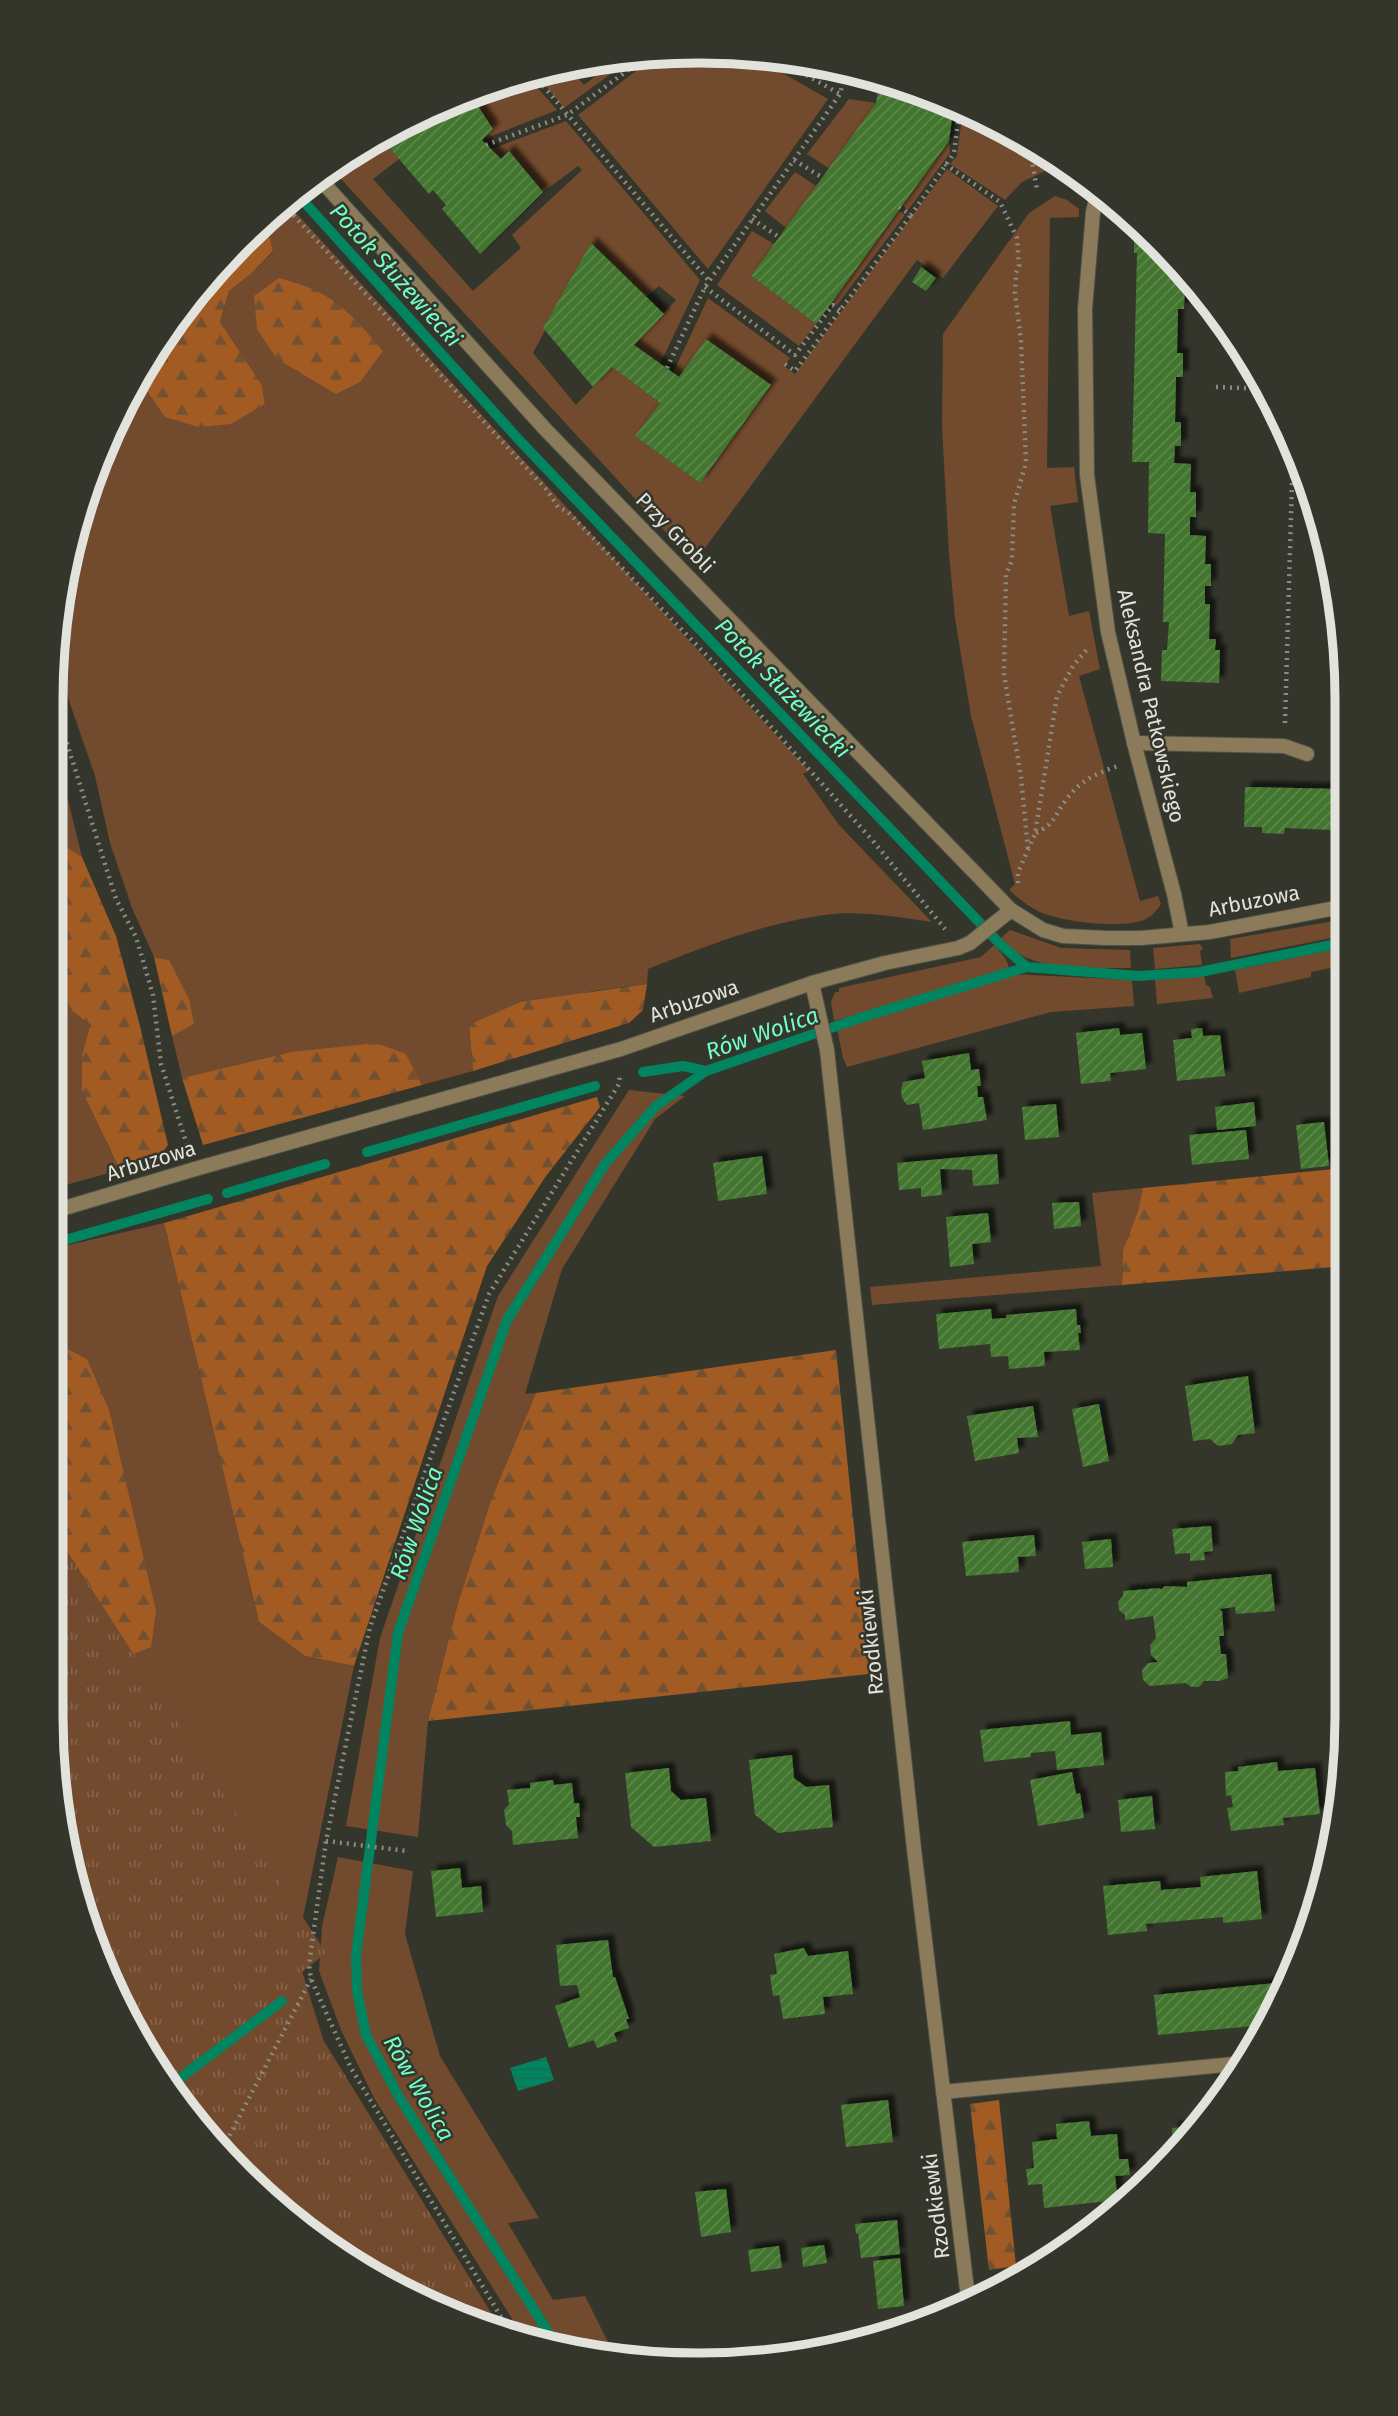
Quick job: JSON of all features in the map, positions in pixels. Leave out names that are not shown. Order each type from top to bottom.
[{"type":"street","name":"Przy Grobli","points":[[325,185],[545,429],[1007,914]]},
{"type":"street","name":"Aleksandra Patkowskiego","points":[[1095,202],[1085,309],[1087,475],[1108,632],[1182,934]]},
{"type":"street","points":[[1134,743],[1283,746],[1307,754]]},
{"type":"street","name":"Arbuzowa","points":[[63,1208],[621,1049],[812,983],[970,943],[1007,914],[1063,936],[1106,939],[1210,932],[1335,908]]},
{"type":"street","name":"Rzodkiewki","points":[[812,983],[827,1050],[914,1849],[967,2293]]},
{"type":"street","points":[[943,2092],[1232,2064]]},
{"type":"path","points":[[486,145],[567,115],[633,66]]},
{"type":"path","points":[[799,71],[840,94]]},
{"type":"path","points":[[667,368],[705,287],[840,94],[844,80]]},
{"type":"path","points":[[541,83],[709,281]]},
{"type":"path","points":[[786,364],[795,371],[911,215],[954,153],[958,119]]},
{"type":"path","points":[[1031,157],[1037,190]]},
{"type":"path","points":[[794,160],[823,178]]},
{"type":"path","points":[[945,164],[1000,202],[1017,238],[1018,246],[1016,293],[1021,340],[1026,463],[1014,504],[1012,560],[1006,575],[1004,674],[1021,777],[1028,850]]},
{"type":"path","points":[[900,207],[911,215]]},
{"type":"path","points":[[291,212],[547,490],[558,507],[568,512],[715,664],[873,841],[946,930],[970,943]]},
{"type":"path","points":[[752,219],[779,237]]},
{"type":"path","points":[[705,287],[795,355],[833,305],[840,310]]},
{"type":"path","points":[[1216,387],[1254,388]]},
{"type":"path","points":[[1283,746],[1287,701],[1292,471]]},
{"type":"path","points":[[1014,890],[1018,884],[1018,872],[1035,834],[1057,696],[1073,666],[1088,648],[1108,632]]},
{"type":"path","points":[[63,731],[116,899],[140,948],[153,995],[161,1064],[195,1169]]},
{"type":"path","points":[[1035,834],[1050,826],[1066,799],[1088,777],[1104,771]]},
{"type":"path","points":[[504,2322],[351,2068],[312,1979],[309,1965],[326,1841],[370,1627],[489,1294],[619,1084],[621,1049]]},
{"type":"path","points":[[326,1841],[407,1851]]},
{"type":"path","points":[[226,2142],[312,1979]]},
{"type":"green space","points":[[657,64],[741,64],[772,67],[828,99],[708,269],[578,115],[643,65]]},
{"type":"green space","points":[[619,68],[564,108],[543,83],[575,75],[584,85],[604,70]]},
{"type":"green space","points":[[534,85],[557,110],[482,140],[493,128],[477,104]]},
{"type":"green space","points":[[849,99],[876,103],[830,169],[807,154]]},
{"type":"green space","points":[[962,120],[1017,148],[1050,169],[1022,182],[1005,200],[950,164],[957,156]]},
{"type":"green space","points":[[566,121],[700,280],[660,364],[634,345],[676,300],[659,286],[646,297],[591,244],[533,353],[576,405],[612,367],[660,403],[636,436],[700,483],[771,386],[707,339],[679,377],[673,373],[708,298],[790,358],[784,366],[795,374],[947,169],[998,206],[943,278],[917,260],[694,563],[338,176],[387,145],[399,159],[373,179],[473,291],[521,248],[512,235],[582,170],[578,166],[543,192],[509,152],[501,159],[491,149]]},
{"type":"green space","points":[[949,141],[950,153],[908,210],[901,204]]},
{"type":"green space","points":[[795,172],[816,186],[786,228],[765,211]]},
{"type":"green space","points":[[1055,196],[1067,200],[1079,209],[1079,217],[1050,218],[1047,468],[1074,467],[1078,502],[1050,506],[1069,616],[1089,611],[1100,669],[1079,676],[1140,901],[1158,896],[1161,904],[1147,918],[1130,923],[1090,923],[1050,916],[1032,908],[1009,890],[1015,884],[971,716],[955,618],[942,427],[943,334],[1029,213]]},
{"type":"green space","points":[[293,210],[809,771],[803,774],[839,825],[932,922],[878,915],[837,914],[778,924],[734,937],[648,969],[647,984],[593,991],[469,1025],[473,1071],[422,1085],[406,1054],[291,1052],[182,1078],[172,1036],[194,1024],[169,960],[154,957],[132,908],[110,843],[95,776],[63,684],[68,616],[75,575],[97,495],[111,456],[146,385],[265,404],[262,385],[220,322],[229,291],[273,252],[268,232]]},
{"type":"green space","points":[[898,210],[905,215],[837,305],[832,301]]},
{"type":"green space","points":[[752,231],[774,244],[751,276],[816,324],[799,346],[717,285]]},
{"type":"green space","points":[[268,232],[273,251],[252,273],[229,291],[220,322],[262,385],[265,404],[231,424],[199,427],[165,417],[145,387],[148,381],[194,312],[249,249]]},
{"type":"green space","points":[[279,278],[313,289],[338,304],[383,351],[360,382],[336,394],[277,359],[257,329],[254,296]]},
{"type":"green space","points":[[63,792],[66,792],[82,857],[63,845]]},
{"type":"green space","points":[[63,845],[82,857],[116,936],[168,1145],[157,1160],[120,1170],[82,1091],[82,1055],[90,1025],[63,1004]]},
{"type":"green space","points":[[1335,921],[1335,937],[1231,958],[1230,939]]},
{"type":"green space","points":[[1010,930],[1061,948],[1130,950],[1131,968],[1078,968],[1038,962],[1020,954],[1001,938]]},
{"type":"green space","points":[[1200,944],[1203,949],[1200,951],[1202,965],[1155,969],[1153,948]]},
{"type":"green space","points":[[994,945],[1006,960],[1009,971],[834,1021],[831,1002],[839,988],[981,957]]},
{"type":"green space","points":[[1335,949],[1335,967],[1311,972],[1311,977],[1239,993],[1235,970]]},
{"type":"green space","points":[[154,957],[169,960],[189,999],[194,1024],[172,1036]]},
{"type":"green space","points":[[1012,974],[1132,980],[1134,1006],[1051,1012],[847,1067],[837,1028]]},
{"type":"green space","points":[[1204,975],[1213,998],[1157,1004],[1155,980]]},
{"type":"green space","points":[[647,984],[643,1010],[629,1023],[473,1071],[469,1025],[520,1002]]},
{"type":"green space","points":[[63,1004],[90,1025],[82,1055],[82,1091],[120,1170],[63,1186]]},
{"type":"green space","points":[[376,1043],[406,1054],[422,1085],[203,1145],[182,1078],[291,1052]]},
{"type":"green space","points":[[629,1090],[685,1096],[655,1119],[562,1269],[525,1394],[536,1393],[492,1497],[458,1603],[428,1721],[418,1837],[346,1826],[380,1638],[498,1296]]},
{"type":"green space","points":[[597,1097],[600,1107],[546,1176],[487,1266],[354,1666],[305,1656],[259,1622],[164,1223]]},
{"type":"green space","points":[[1335,1134],[1335,1177],[1330,1135]]},
{"type":"green space","points":[[1334,1169],[1335,1267],[1122,1285],[1123,1250],[1138,1211],[1143,1188]]},
{"type":"green space","points":[[1143,1188],[1138,1211],[1123,1250],[1122,1285],[872,1305],[870,1287],[1101,1266],[1092,1193]]},
{"type":"green space","points":[[164,1223],[259,1622],[305,1656],[354,1666],[296,1952],[342,2100],[339,2241],[312,2222],[249,2167],[194,2104],[172,2073],[63,1720],[63,1550],[81,1606],[87,1359],[63,1346],[63,1246]]},
{"type":"green space","points":[[63,1346],[87,1359],[109,1410],[156,1611],[151,1647],[117,1661],[81,1606],[63,1550]]},
{"type":"green space","points":[[836,1350],[869,1674],[428,1721],[458,1603],[492,1497],[536,1393]]},
{"type":"green space","points":[[63,1545],[326,1953],[294,1978],[295,1994],[495,2319],[456,2305],[381,2268],[312,2222],[249,2167],[221,2136],[194,2104],[148,2035],[111,1960],[85,1882],[75,1841],[64,1759]]},
{"type":"green space","points":[[338,1857],[413,1871],[405,1934],[440,2056],[539,2218],[508,2223],[553,2300],[585,2296],[609,2344],[620,2344],[623,2349],[575,2341],[516,2326],[374,2098],[341,2030],[319,1971],[322,1926]]},
{"type":"green space","points":[[999,2100],[1016,2266],[989,2270],[970,2104]]},
{"type":"shaded area","points":[[546,2057],[554,2080],[518,2091],[510,2068]]},
{"type":"building","points":[[878,89],[952,116],[949,141],[816,324],[751,276],[876,103]]},
{"type":"building","points":[[476,104],[493,129],[482,140],[501,159],[509,151],[543,192],[480,254],[442,209],[446,205],[433,190],[429,194],[387,145]]},
{"type":"building","points":[[1134,235],[1185,289],[1184,309],[1178,309],[1177,353],[1183,353],[1183,377],[1176,377],[1175,422],[1181,422],[1181,446],[1175,446],[1174,463],[1191,464],[1190,492],[1196,492],[1196,517],[1190,517],[1190,535],[1206,536],[1205,564],[1211,564],[1211,586],[1205,586],[1205,604],[1210,604],[1209,639],[1216,639],[1215,650],[1220,650],[1219,683],[1161,681],[1162,650],[1167,650],[1169,622],[1163,622],[1165,534],[1148,533],[1149,462],[1132,462],[1137,253],[1134,253]]},
{"type":"building","points":[[591,243],[664,314],[634,345],[679,377],[706,339],[771,385],[700,483],[635,436],[660,403],[612,367],[593,387],[543,328]]},
{"type":"building","points":[[921,267],[936,278],[926,291],[912,282]]},
{"type":"building","points":[[1245,787],[1335,789],[1335,838],[1331,838],[1332,830],[1285,828],[1284,834],[1262,833],[1262,827],[1244,827]]},
{"type":"building","points":[[1119,1028],[1120,1035],[1142,1033],[1146,1069],[1110,1073],[1111,1081],[1081,1084],[1076,1033]]},
{"type":"building","points":[[1202,1028],[1203,1036],[1220,1035],[1225,1076],[1177,1081],[1173,1040],[1192,1038],[1191,1029]]},
{"type":"building","points":[[969,1053],[971,1070],[979,1069],[981,1086],[977,1086],[978,1097],[983,1097],[987,1120],[923,1130],[919,1103],[907,1105],[902,1098],[903,1082],[925,1078],[922,1061]]},
{"type":"building","points":[[1254,1102],[1256,1126],[1217,1130],[1215,1107]]},
{"type":"building","points":[[1056,1104],[1059,1137],[1025,1140],[1022,1107]]},
{"type":"building","points":[[1324,1122],[1329,1166],[1301,1169],[1296,1125]]},
{"type":"building","points":[[1246,1130],[1249,1159],[1192,1165],[1189,1135]]},
{"type":"building","points":[[997,1154],[999,1184],[973,1186],[972,1170],[940,1169],[942,1195],[921,1197],[921,1188],[899,1190],[897,1163]]},
{"type":"building","points":[[762,1156],[767,1194],[718,1201],[713,1163]]},
{"type":"building","points":[[1079,1202],[1081,1226],[1054,1229],[1052,1203]]},
{"type":"building","points":[[988,1213],[991,1242],[972,1244],[974,1264],[950,1267],[946,1217]]},
{"type":"building","points":[[991,1309],[992,1319],[1006,1318],[1006,1315],[1076,1309],[1077,1325],[1080,1325],[1081,1333],[1078,1333],[1080,1350],[1044,1352],[1045,1366],[1009,1369],[1008,1356],[991,1357],[990,1344],[939,1349],[936,1314]]},
{"type":"building","points":[[1248,1376],[1255,1433],[1238,1435],[1232,1444],[1218,1446],[1210,1439],[1193,1441],[1185,1386]]},
{"type":"building","points":[[1099,1404],[1109,1461],[1083,1467],[1072,1409]]},
{"type":"building","points":[[1033,1406],[1038,1437],[1017,1438],[1019,1453],[975,1461],[967,1416]]},
{"type":"building","points":[[1211,1526],[1213,1551],[1204,1552],[1205,1560],[1190,1561],[1190,1553],[1175,1554],[1172,1529]]},
{"type":"building","points":[[1034,1535],[1036,1556],[1018,1557],[1019,1572],[966,1576],[962,1542]]},
{"type":"building","points":[[1111,1539],[1113,1567],[1085,1569],[1082,1542]]},
{"type":"building","points":[[1271,1574],[1275,1611],[1236,1614],[1235,1607],[1219,1609],[1222,1611],[1224,1636],[1219,1636],[1221,1654],[1226,1654],[1228,1678],[1204,1681],[1199,1687],[1185,1683],[1150,1686],[1143,1680],[1142,1670],[1148,1663],[1158,1662],[1151,1655],[1150,1645],[1156,1638],[1153,1616],[1125,1620],[1118,1602],[1123,1591],[1161,1590],[1165,1586],[1187,1587],[1187,1582]]},
{"type":"building","points":[[1070,1721],[1071,1735],[1101,1732],[1104,1765],[1057,1770],[1055,1751],[1031,1753],[1031,1757],[984,1762],[980,1730]]},
{"type":"building","points":[[792,1755],[794,1778],[806,1787],[829,1785],[833,1827],[778,1833],[755,1815],[749,1760]]},
{"type":"building","points":[[1277,1762],[1278,1771],[1315,1768],[1320,1814],[1283,1818],[1284,1825],[1231,1831],[1227,1808],[1233,1807],[1231,1795],[1226,1796],[1225,1772],[1238,1771],[1238,1767]]},
{"type":"building","points":[[669,1768],[671,1791],[681,1800],[706,1798],[711,1841],[654,1847],[631,1827],[625,1773]]},
{"type":"building","points":[[1072,1772],[1076,1794],[1080,1793],[1084,1818],[1038,1826],[1030,1780]]},
{"type":"building","points":[[553,1780],[554,1785],[572,1783],[574,1803],[579,1803],[580,1817],[576,1817],[578,1838],[513,1845],[512,1831],[506,1825],[504,1810],[509,1804],[507,1790],[530,1788],[530,1783]]},
{"type":"building","points":[[1152,1796],[1155,1829],[1121,1832],[1118,1800]]},
{"type":"building","points":[[460,1868],[462,1888],[481,1886],[483,1912],[436,1917],[431,1871]]},
{"type":"building","points":[[1257,1871],[1262,1919],[1223,1923],[1223,1917],[1146,1924],[1147,1931],[1108,1935],[1103,1886],[1160,1881],[1161,1890],[1201,1887],[1200,1877]]},
{"type":"building","points":[[608,1940],[613,1977],[629,2019],[626,2019],[629,2028],[614,2033],[617,2041],[597,2048],[594,2040],[569,2048],[555,2006],[580,1997],[577,1985],[560,1986],[556,1945]]},
{"type":"building","points":[[804,1948],[808,1956],[848,1951],[853,1994],[823,1997],[825,2014],[783,2019],[779,1995],[773,1996],[770,1975],[777,1974],[774,1954]]},
{"type":"building","points":[[1276,1983],[1255,2026],[1158,2035],[1154,1995]]},
{"type":"building","points":[[888,2100],[893,2142],[846,2147],[841,2105]]},
{"type":"building","points":[[1089,2121],[1091,2136],[1117,2134],[1119,2159],[1128,2159],[1130,2175],[1115,2176],[1117,2195],[1111,2201],[1044,2208],[1042,2184],[1028,2185],[1026,2169],[1034,2168],[1032,2142],[1057,2139],[1056,2124]]},
{"type":"building","points":[[1185,2127],[1173,2141],[1172,2128]]},
{"type":"building","points":[[726,2189],[731,2232],[701,2237],[695,2192]]},
{"type":"building","points":[[897,2220],[900,2254],[861,2258],[855,2224]]},
{"type":"building","points":[[824,2245],[827,2263],[803,2267],[801,2248]]},
{"type":"building","points":[[779,2246],[782,2268],[751,2272],[748,2250]]},
{"type":"building","points":[[900,2258],[904,2306],[878,2309],[873,2261]]},
{"type":"waterway","name":"Potok Służewiecki","points":[[303,201],[521,442],[1001,945],[1027,967],[1138,976],[1200,972],[1335,944]]},
{"type":"waterway","name":"Rów Wolica","points":[[550,2335],[399,2097],[366,2035],[357,1991],[356,1955],[398,1633],[507,1320],[605,1164],[656,1106],[706,1071],[860,1018],[1027,967]]},
{"type":"waterway","points":[[643,1072],[683,1066],[706,1071]]},
{"type":"waterway","points":[[367,1152],[595,1086]]},
{"type":"waterway","points":[[227,1193],[325,1164]]},
{"type":"waterway","points":[[63,1241],[208,1199]]},
{"type":"waterway","points":[[177,2080],[282,2001]]}]
